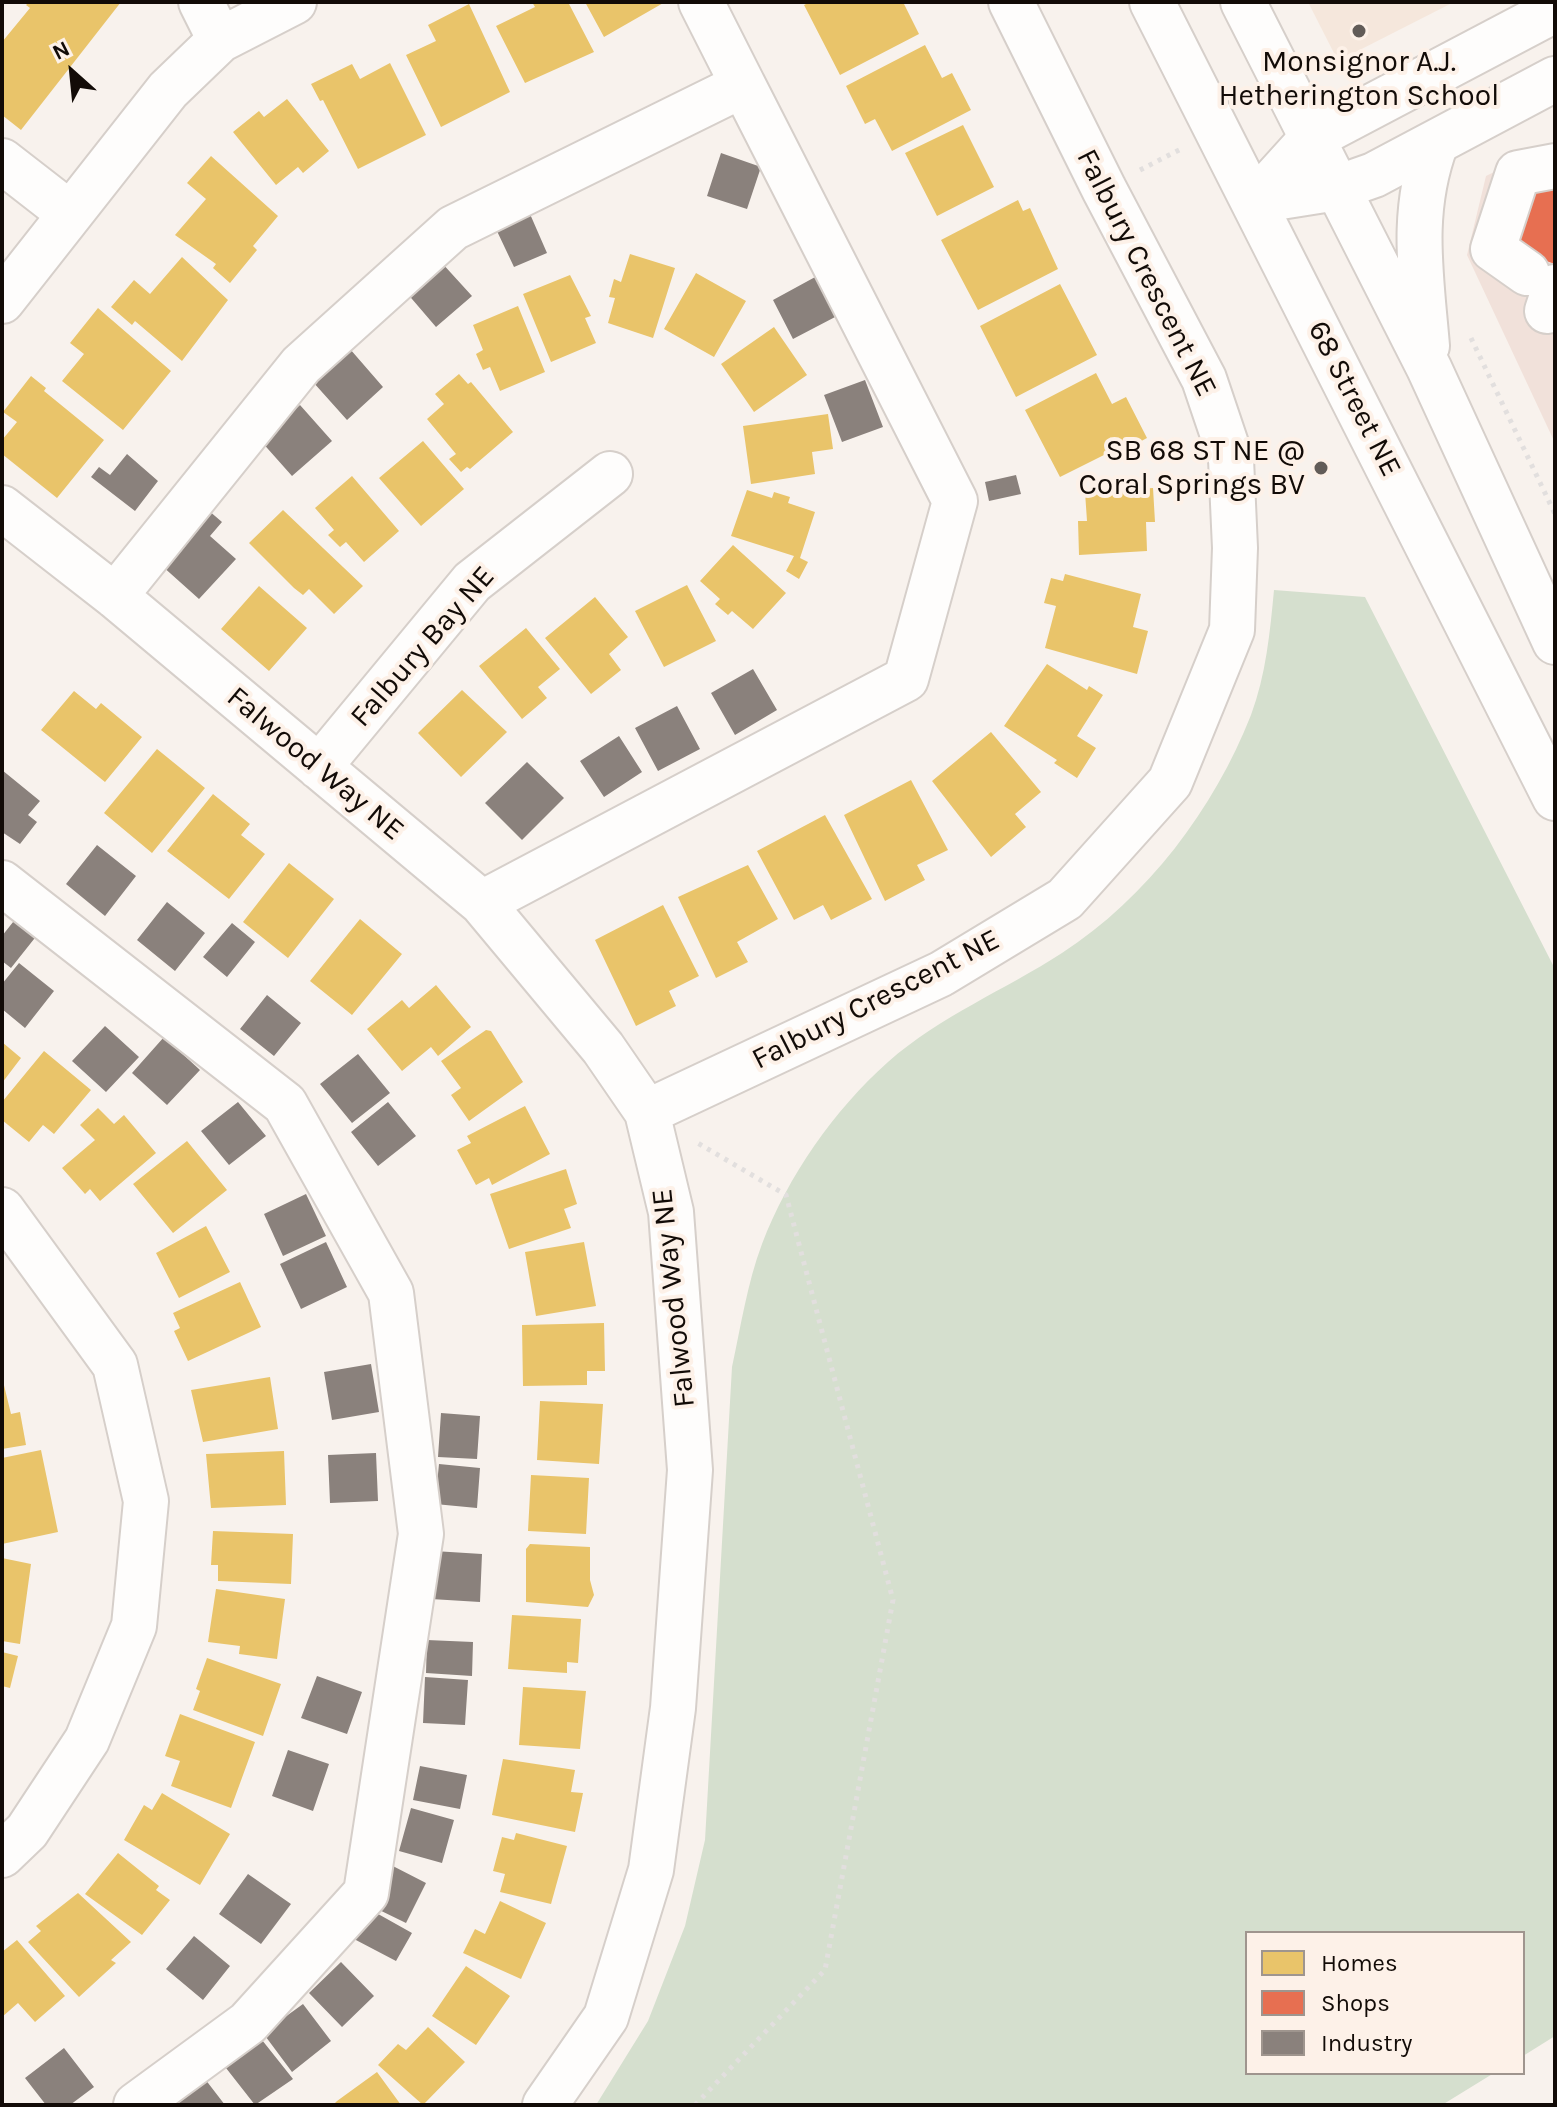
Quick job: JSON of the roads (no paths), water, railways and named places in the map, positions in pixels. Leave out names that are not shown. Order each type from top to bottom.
[{"type":"street","points":[[2,301],[168,90],[211,21],[294,2]]},
{"type":"street","points":[[482,903],[906,679],[955,501],[701,2]]},
{"type":"street","name":"Falbury Crescent NE","points":[[647,1112],[941,974],[1065,899],[1170,782],[1232,630],[1235,548],[1231,459],[1204,379],[1104,189],[1011,2]]},
{"type":"street","name":"68 Street NE","points":[[1152,2],[1555,798]]},
{"type":"street","points":[[1243,2],[1429,368],[1555,642]]},
{"type":"street","points":[[1255,201],[1312,138],[1555,10]]},
{"type":"street","points":[[1255,201],[1337,188],[1374,175],[1555,79]]},
{"type":"street","points":[[115,596],[301,365],[453,228],[743,85]]},
{"type":"street","points":[[1429,368],[1417,228],[1429,163],[1436,143]]},
{"type":"street","points":[[2,161],[69,213]]},
{"type":"street","points":[[1543,290],[1493,249],[1518,173],[1555,166]]},
{"type":"street","name":"Falbury Bay NE","points":[[319,767],[472,582],[610,474]]},
{"type":"street","name":"Falwood Way NE","points":[[2,508],[115,596],[482,903],[603,1048],[647,1112],[671,1212],[690,1470],[673,1708],[651,1870],[606,2017],[545,2105]]},
{"type":"street","points":[[2,883],[285,1104],[391,1293],[421,1534],[366,1893],[248,2023],[136,2105]]},
{"type":"street","points":[[2,1210],[115,1365],[146,1501],[134,1626],[87,1740],[27,1831],[2,1855]]},
{"type":"place","name":"Monsignor A.J. Hetherington School","points":[[1359,31]]},
{"type":"place","name":"SB 68 ST NE @ Coral Springs BV","points":[[1321,468]]}]
